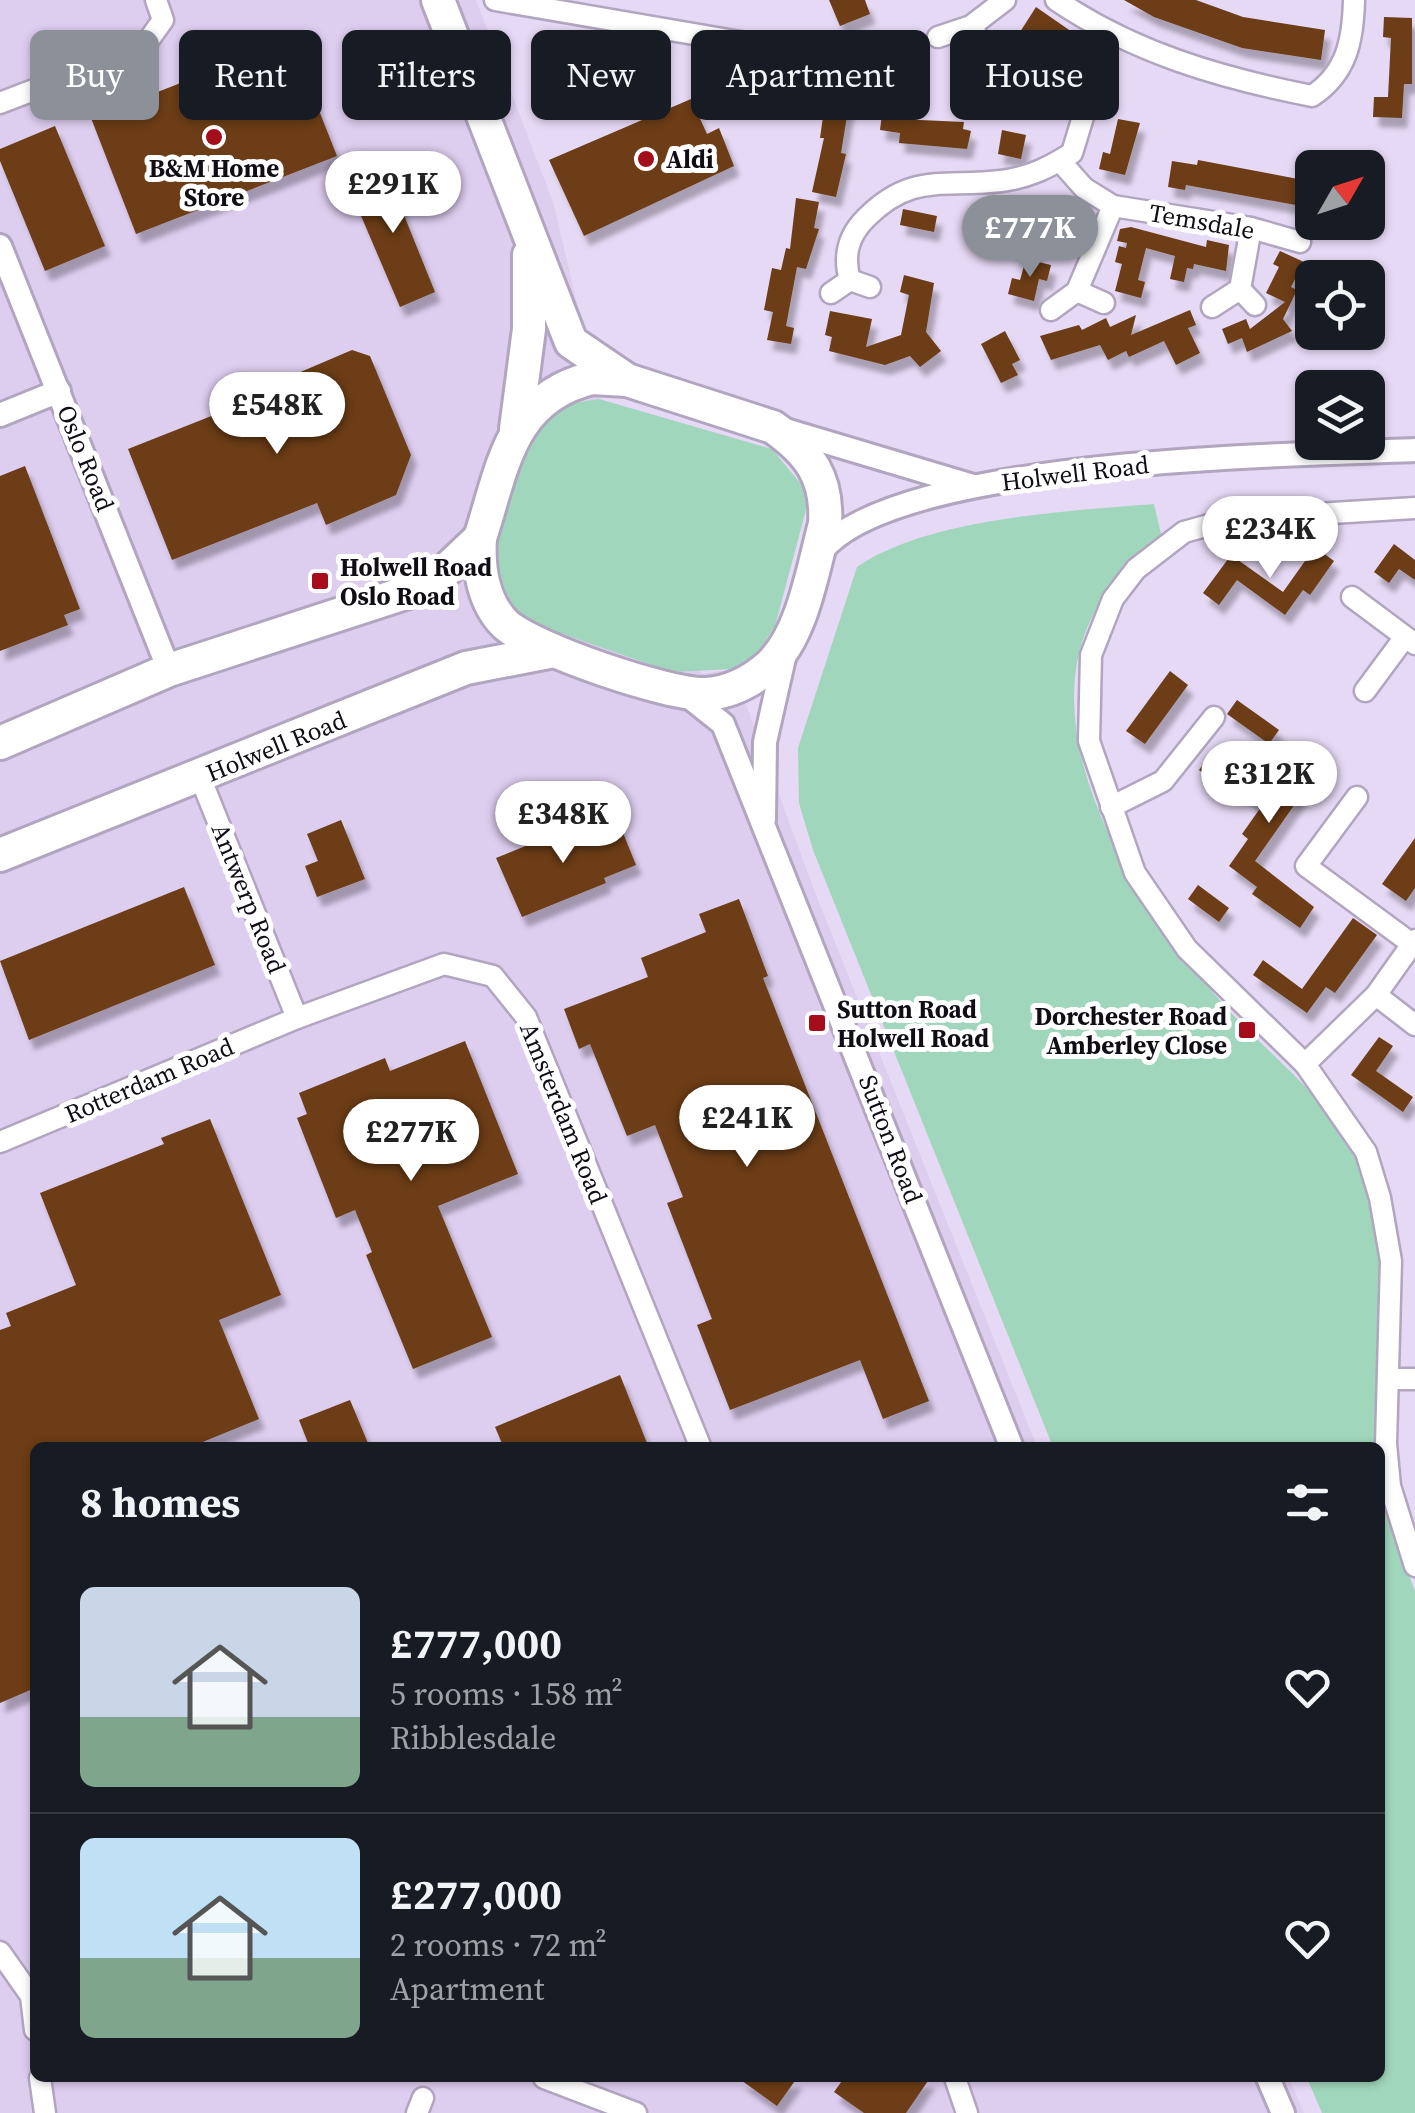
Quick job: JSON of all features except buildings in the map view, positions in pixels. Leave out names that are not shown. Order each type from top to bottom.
[{"type":"highway","points":[[438,0],[571,342],[628,380]]},
{"type":"highway","points":[[516,429],[531,410],[566,384],[592,378],[628,380],[774,427],[808,456],[824,486],[825,524],[786,645],[771,664],[721,692],[684,693],[554,651],[522,636],[495,611],[482,579],[480,538],[516,429],[529,329],[529,230]]},
{"type":"highway","points":[[0,742],[169,670],[405,592],[442,574],[480,538]]},
{"type":"highway","name":"Holwell Road","points":[[0,854],[466,668],[554,651]]},
{"type":"street","points":[[0,103],[143,48],[163,20],[156,0]]},
{"type":"street","points":[[494,0],[691,34]]},
{"type":"street","points":[[938,37],[976,35],[1004,0]]},
{"type":"street","points":[[1056,0],[1102,30]]},
{"type":"street","points":[[1119,38],[1231,80],[1312,96],[1330,84],[1343,66],[1353,29],[1354,0]]},
{"type":"street","points":[[831,293],[860,284],[845,262],[853,230],[890,194],[925,184],[1002,181],[1036,174],[1072,153],[1085,120]]},
{"type":"street","name":"Temsdale","points":[[1060,161],[1084,188],[1113,206],[1252,228],[1300,242]]},
{"type":"street","points":[[1052,310],[1078,291],[1113,206]]},
{"type":"street","points":[[1212,307],[1240,289],[1252,228]]},
{"type":"street","name":"Oslo Road","points":[[0,246],[169,670]]},
{"type":"street","points":[[1240,289],[1255,305]]},
{"type":"street","points":[[1078,291],[1104,303]]},
{"type":"street","points":[[0,415],[59,391]]},
{"type":"street","points":[[774,427],[837,442],[973,486]]},
{"type":"street","name":"Holwell Road","points":[[815,560],[828,542],[858,520],[973,486],[1158,462],[1415,450]]},
{"type":"street","points":[[1415,508],[1231,520],[1184,532],[1136,569],[1113,599],[1091,655],[1089,741],[1135,872],[1189,952],[1305,1064],[1366,1152],[1380,1198],[1391,1261],[1391,1378],[1386,1444],[1390,1486],[1415,1566]]},
{"type":"street","points":[[1352,597],[1410,640],[1365,691]]},
{"type":"street","name":"Sutton Road","points":[[764,834],[765,742],[786,645]]},
{"type":"street","name":"Sutton Road","points":[[684,693],[724,724],[764,834],[865,1070],[1010,1442]]},
{"type":"street","points":[[1110,807],[1163,781],[1214,717]]},
{"type":"street","name":"Antwerp Road","points":[[200,777],[297,1018]]},
{"type":"street","points":[[1305,1064],[1376,995],[1414,942],[1306,866],[1356,796]]},
{"type":"street","name":"Amsterdam Road","points":[[297,1018],[444,964],[493,976],[526,1018],[698,1442]]},
{"type":"street","points":[[1376,995],[1415,1025]]},
{"type":"street","name":"Rotterdam Road","points":[[0,1142],[297,1018]]},
{"type":"street","points":[[1391,1378],[1415,1379]]},
{"type":"street","points":[[0,1952],[30,1992]]},
{"type":"street","points":[[41,2082],[45,2113]]},
{"type":"street","points":[[555,2082],[636,2113]]},
{"type":"street","points":[[956,2082],[967,2113]]},
{"type":"street","points":[[1270,2082],[1283,2113]]},
{"type":"shaded area","points":[[0,0],[476,0],[487,30],[342,30],[342,120],[511,120],[511,92],[554,205],[599,399],[571,403],[702,674],[733,669],[816,895],[1035,1442],[30,1442],[30,2082],[1291,2082],[1304,2113],[0,2113]]},
{"type":"green space","points":[[599,399],[772,449],[810,495],[775,626],[759,651],[733,669],[672,672],[520,619],[499,588],[492,550],[514,480],[532,441],[549,416],[560,408]]},
{"type":"green space","points":[[1154,504],[1161,534],[1107,593],[1093,615],[1076,666],[1075,720],[1086,776],[1108,832],[1136,886],[1169,936],[1238,1020],[1324,1108],[1363,1170],[1374,1202],[1384,1271],[1377,1442],[1051,1442],[813,850],[799,803],[798,748],[857,567],[921,537],[1041,514]]},
{"type":"green space","points":[[1385,1500],[1390,1526],[1415,1591],[1415,2113],[1322,2113],[1309,2082],[1385,2082]]},
{"type":"place","name":"B&M Home Store","points":[[214,137]]},
{"type":"place","name":"Aldi","points":[[646,159]]},
{"type":"place","name":"Holwell Road Oslo Road","points":[[320,581]]},
{"type":"place","name":"Sutton Road Holwell Road","points":[[817,1023]]},
{"type":"place","name":"Dorchester Road Amberley Close","points":[[1247,1030]]}]
